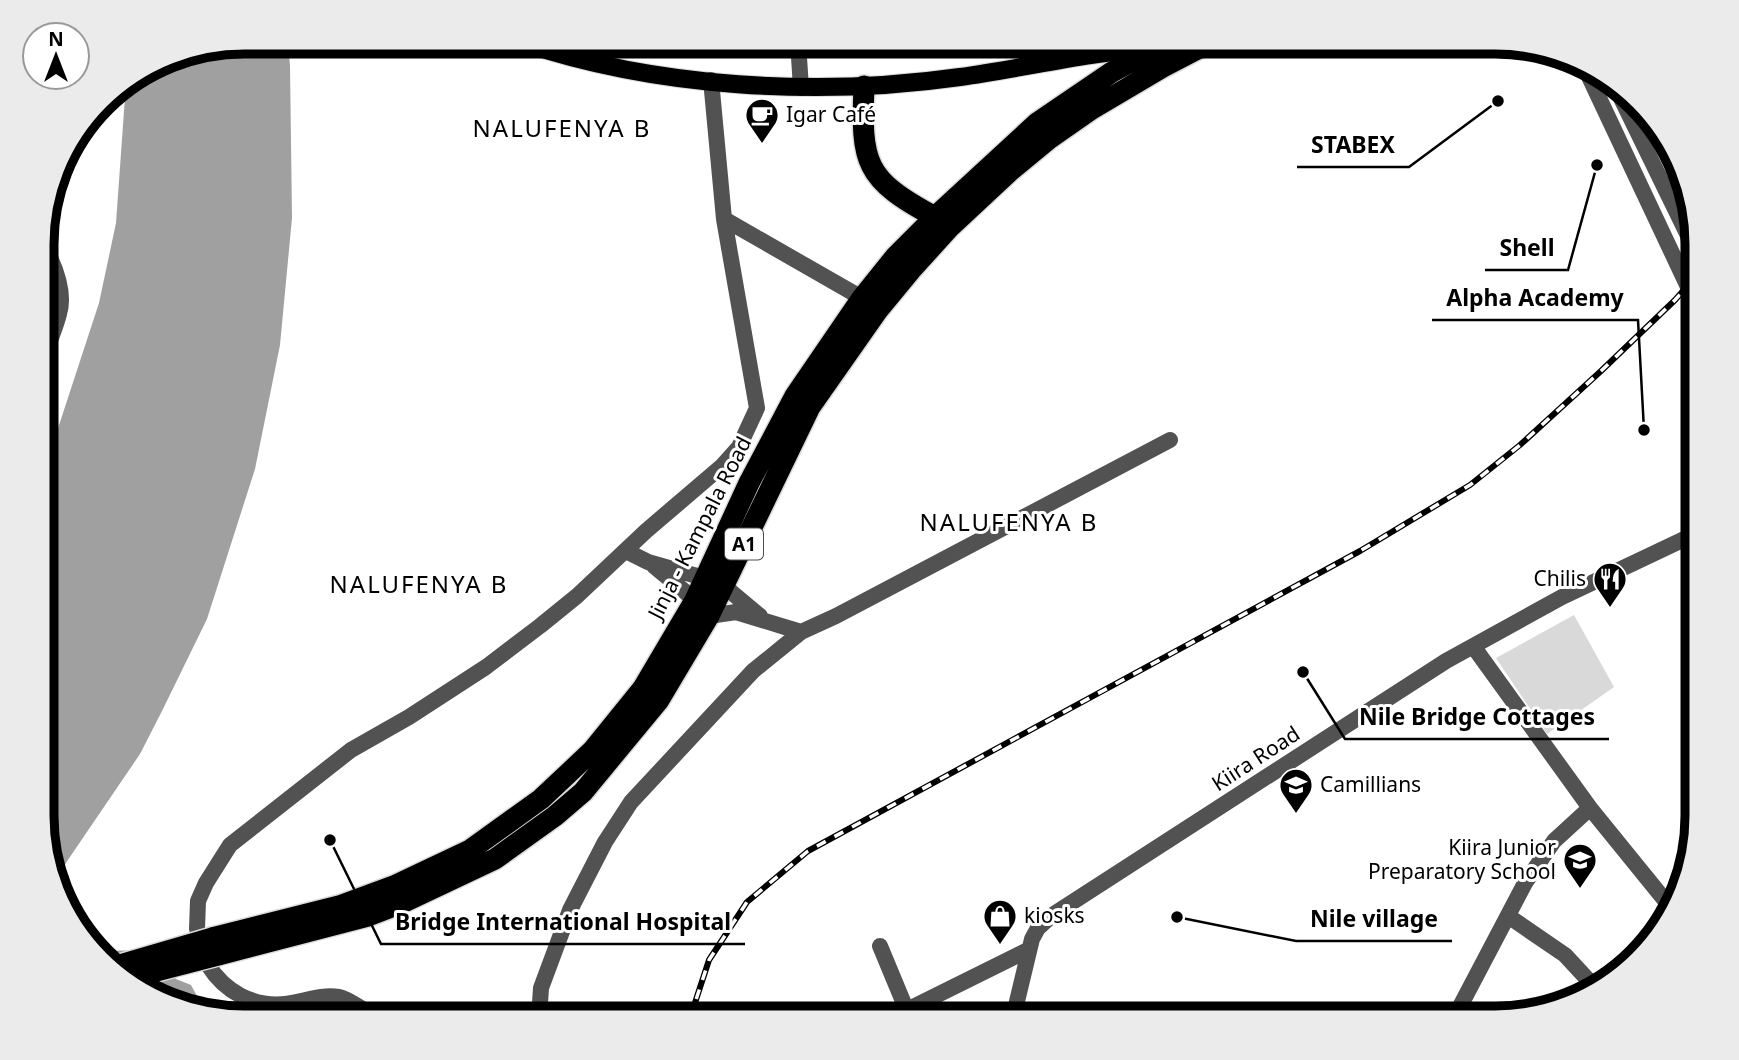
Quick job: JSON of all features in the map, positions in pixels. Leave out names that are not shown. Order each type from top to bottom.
[{"type":"highway","name":"Jinja - Kampala Road","points":[[702,608],[704,578],[749,483],[795,396],[862,298],[895,257],[934,216],[1037,123],[1112,72],[1145,54]]},
{"type":"highway","name":"Jinja - Kampala Road","points":[[209,947],[368,916],[402,903],[479,867],[512,848],[583,792],[659,700],[702,608],[724,586],[810,407],[851,348],[911,271],[970,209],[1049,139],[1092,109],[1188,54]]},
{"type":"highway","points":[[864,86],[864,145],[868,161],[884,183],[906,201],[934,216]]},
{"type":"highway","name":"A1","points":[[126,964],[209,947]]},
{"type":"highway","name":"A1","points":[[139,974],[209,947]]},
{"type":"main road","points":[[567,54],[631,71],[801,88],[864,86],[960,77],[1090,54]]},
{"type":"street","points":[[799,54],[801,88]]},
{"type":"street","points":[[356,1006],[342,998],[325,996],[287,1004],[264,1004],[245,999],[216,978],[198,901],[230,845],[351,750],[410,717],[486,667],[577,596],[722,466],[739,447],[757,408],[724,219],[711,80]]},
{"type":"street","points":[[1591,81],[1684,278]]},
{"type":"street","points":[[1625,107],[1684,228]]},
{"type":"street","points":[[724,219],[862,298]]},
{"type":"street","points":[[54,267],[60,286],[61,311],[54,332]]},
{"type":"street","points":[[540,1006],[541,988],[570,910],[631,802],[753,671],[801,632],[1170,440]]},
{"type":"street","name":"Kiira Road","points":[[1016,1005],[1028,950],[1038,928],[1051,916],[1434,668],[1562,597],[1684,539]]},
{"type":"street","points":[[626,551],[648,562],[704,578]]},
{"type":"street","points":[[648,562],[702,608],[736,612],[801,632]]},
{"type":"street","points":[[724,586],[768,622]]},
{"type":"street","points":[[1473,646],[1590,808],[1665,900]]},
{"type":"street","points":[[1461,1005],[1525,883],[1554,841],[1590,808]]},
{"type":"street","points":[[1508,916],[1565,955],[1589,981]]},
{"type":"street","points":[[880,946],[897,1005]]},
{"type":"street","points":[[916,1005],[1028,950]]},
{"type":"shaded area","points":[[289,54],[292,218],[280,345],[255,469],[207,619],[140,754],[62,868],[54,815],[54,440],[99,303],[116,223],[125,97],[149,80],[183,64],[220,56]]},
{"type":"shaded area","points":[[1574,615],[1614,687],[1547,734],[1496,658]]},
{"type":"shaded area","points":[[150,950],[164,960],[176,979],[191,985],[199,1000],[149,980],[111,951]]},
{"type":"railway","points":[[694,1006],[709,960],[747,902],[808,851],[1360,551],[1470,485],[1520,445],[1684,290]]},
{"type":"place","name":"STABEX","points":[[1498,101]]},
{"type":"place","name":"Igar Café","points":[[762,145]]},
{"type":"place","name":"Shell","points":[[1597,165]]},
{"type":"place","name":"Alpha Academy","points":[[1644,430]]},
{"type":"place","name":"Chilis","points":[[1610,609]]},
{"type":"place","name":"Nile Bridge Cottages","points":[[1303,672]]},
{"type":"place","name":"Camillians","points":[[1296,815]]},
{"type":"place","name":"Bridge International Hospital","points":[[330,840]]},
{"type":"place","name":"Kiira Junior Preparatory School","points":[[1580,890]]},
{"type":"place","name":"Nile village","points":[[1177,917]]},
{"type":"place","name":"kiosks","points":[[1000,946]]},
{"type":"district","name":"NALUFENYA B","points":[[562,129]]},
{"type":"district","name":"NALUFENYA B","points":[[1009,523]]},
{"type":"district","name":"NALUFENYA B","points":[[419,585]]}]
